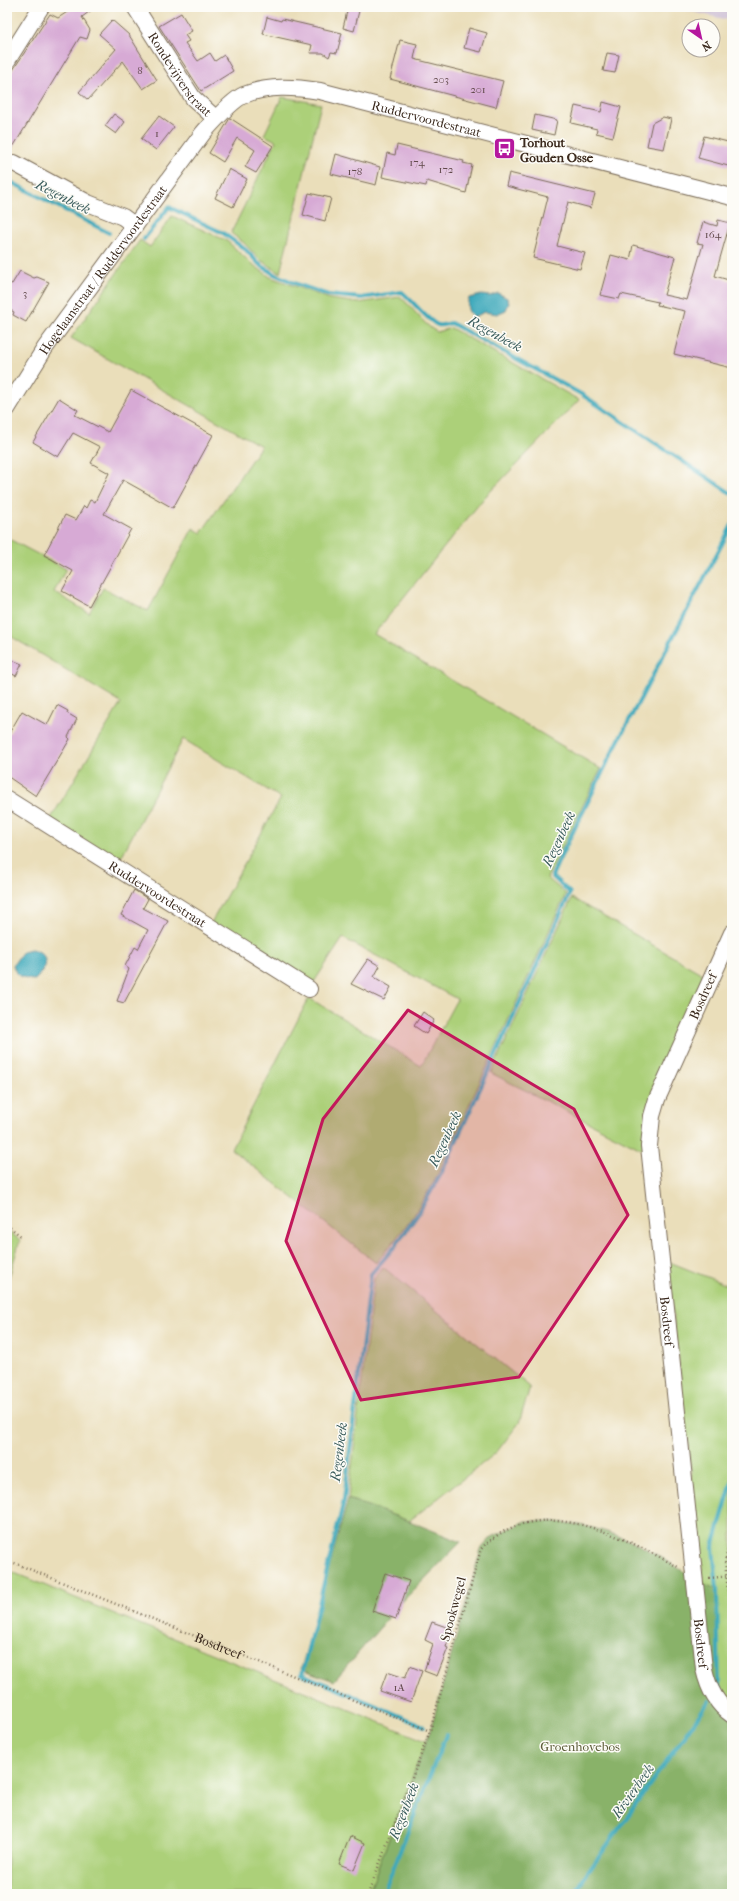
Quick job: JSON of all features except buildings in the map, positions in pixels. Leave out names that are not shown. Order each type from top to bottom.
[{"type":"street","points":[[7,61],[41,7]]},
{"type":"street","name":"Rondevijverstraat","points":[[135,7],[193,98],[216,118]]},
{"type":"street","name":"Ruddervoordestraat","points":[[203,133],[216,118],[242,95],[272,88],[296,87],[320,91],[732,197]]},
{"type":"street","name":"Hogelaanstraat / Ruddervoordestraat","points":[[7,409],[45,348],[203,133]]},
{"type":"street","points":[[14,163],[88,203],[123,218],[135,226]]},
{"type":"street","name":"Ruddervoordestraat","points":[[7,799],[309,989]]},
{"type":"street","name":"Bosdreef","points":[[732,933],[664,1083],[652,1116],[649,1131],[649,1146],[701,1577],[706,1680],[712,1694],[721,1706],[732,1715]]},
{"type":"path","points":[[7,1225],[22,1237]]},
{"type":"path","name":"Spookwegel","points":[[368,1894],[430,1731],[481,1549],[492,1537],[526,1521],[555,1520],[605,1530],[633,1542],[701,1577]]},
{"type":"path","points":[[732,1535],[725,1561],[725,1576],[732,1606]]},
{"type":"path","name":"Bosdreef","points":[[7,1560],[430,1731]]},
{"type":"path","points":[[701,1577],[732,1576]]},
{"type":"highlighted area","points":[[408,1010],[574,1109],[628,1215],[519,1377],[361,1400],[286,1241],[323,1119]]},
{"type":"shaded area","points":[[672,7],[732,7],[732,21]]},
{"type":"green space","points":[[282,97],[321,104],[280,273],[259,259],[244,243],[231,233],[276,141],[264,135]]},
{"type":"green space","points":[[172,216],[227,241],[252,264],[270,277],[330,299],[358,303],[400,297],[427,325],[437,332],[451,328],[579,400],[484,498],[374,634],[601,769],[547,878],[566,894],[435,1180],[411,1220],[376,1263],[231,1149],[309,998],[421,1066],[457,999],[343,938],[312,985],[211,923],[281,798],[183,739],[118,863],[48,823],[121,703],[7,634],[7,538],[66,569],[54,592],[89,613],[103,588],[148,611],[193,528],[201,533],[261,446],[71,338],[140,240],[150,247]]},
{"type":"green space","points":[[572,898],[706,976],[643,1150],[491,1073]]},
{"type":"green space","points":[[7,1230],[20,1240],[7,1284]]},
{"type":"green space","points":[[667,1261],[732,1287],[732,1705],[719,1694],[717,1589],[704,1585]]},
{"type":"green space","points":[[383,1267],[530,1387],[519,1423],[496,1453],[409,1521],[348,1499],[374,1279]]},
{"type":"green space","points":[[348,1499],[461,1542],[402,1602],[334,1681],[301,1669]]},
{"type":"green space","name":"Groenhovebos","points":[[526,1521],[564,1523],[600,1530],[616,1535],[650,1551],[697,1580],[717,1589],[719,1694],[732,1700],[732,1894],[368,1894],[430,1731],[481,1549],[492,1537]]},
{"type":"green space","points":[[7,1570],[426,1741],[368,1894],[7,1894]]},
{"type":"water","points":[[498,293],[507,298],[509,303],[506,310],[497,314],[484,312],[475,317],[470,314],[467,306],[469,298],[481,295],[490,296]]},
{"type":"water","points":[[31,949],[42,954],[45,962],[42,971],[35,980],[18,975],[13,965],[23,951]]},
{"type":"waterway","name":"Regenbeek","points":[[7,180],[109,233]]},
{"type":"waterway","name":"Regenbeek","points":[[144,239],[169,207],[223,233],[246,250],[259,264],[274,274],[302,286],[328,295],[361,298],[402,292],[425,316],[438,325],[451,323],[581,394],[732,494]]},
{"type":"waterway","name":"Regenbeek","points":[[424,1726],[302,1674],[344,1500],[371,1274],[396,1245],[418,1214],[441,1174],[570,893],[552,876],[560,858],[614,749],[732,525]]},
{"type":"waterway","name":"Rivierbeek","points":[[719,1692],[717,1589],[713,1547],[732,1482]]},
{"type":"waterway","name":"Rivierbeek","points":[[575,1894],[584,1878],[709,1701]]},
{"type":"waterway","name":"Regenbeek","points":[[383,1894],[446,1735]]},
{"type":"place","name":"Torhout Gouden Osse","points":[[504,149]]}]
